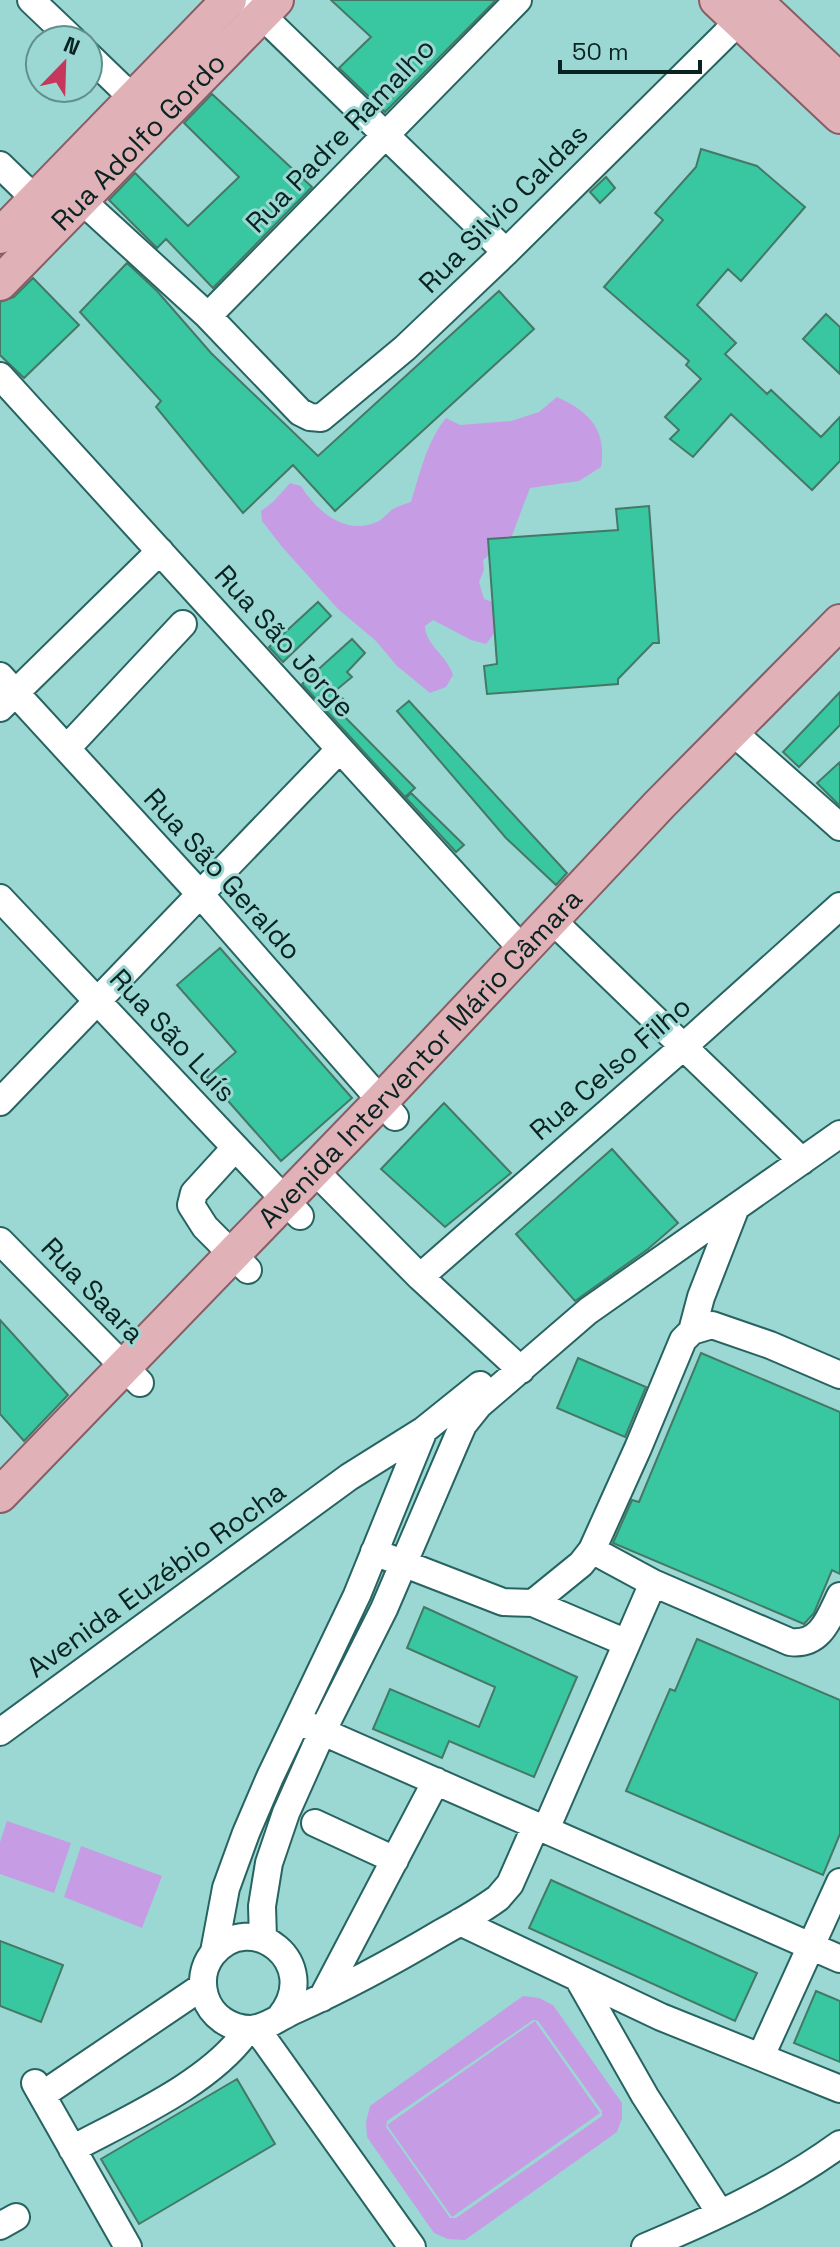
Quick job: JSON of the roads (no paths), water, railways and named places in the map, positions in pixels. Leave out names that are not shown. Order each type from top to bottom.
[{"type":"main road","name":"Rua Adolfo Gordo","points":[[0,236],[229,0]]},
{"type":"main road","name":"Rua Adolfo Gordo","points":[[0,283],[157,122],[261,5]]},
{"type":"main road","points":[[737,7],[840,81]]},
{"type":"main road","points":[[737,7],[840,116]]},
{"type":"main road","name":"Avenida Interventor Mário Câmara","points":[[0,1524],[132,1376],[740,739],[840,622]]},
{"type":"main road","name":"Avenida Interventor Mário Câmara","points":[[740,739],[840,652]]},
{"type":"main road","name":"Avenida Interventor Mário Câmara","points":[[388,1109],[522,949],[560,926]]},
{"type":"main road","name":"Avenida Interventor Mário Câmara","points":[[0,1495],[132,1376]]},
{"type":"street","points":[[31,0],[56,24]]},
{"type":"street","name":"Rua Padre Ramalho","points":[[208,316],[518,0]]},
{"type":"street","points":[[261,5],[383,135],[506,252]]},
{"type":"street","name":"Rua Silvio Caldas","points":[[208,316],[300,412],[315,418],[327,416],[405,348],[506,252],[737,7]]},
{"type":"street","points":[[104,70],[157,122]]},
{"type":"street","points":[[0,165],[46,188],[81,200],[208,316]]},
{"type":"street","name":"Rua São Jorge","points":[[0,376],[522,949]]},
{"type":"street","points":[[5,692],[160,551]]},
{"type":"street","points":[[67,748],[183,624]]},
{"type":"street","name":"Rua São Geraldo","points":[[5,692],[67,748],[388,1109]]},
{"type":"street","points":[[740,739],[840,827]]},
{"type":"street","points":[[0,1102],[340,749]]},
{"type":"street","name":"Rua São Luís","points":[[0,898],[292,1208]]},
{"type":"street","name":"Rua Celso Filho","points":[[420,1277],[840,906]]},
{"type":"street","points":[[560,926],[802,1161]]},
{"type":"street","name":"Avenida Euzébio Rocha","points":[[0,1732],[349,1477],[516,1366],[588,1311],[840,1134]]},
{"type":"street","points":[[235,1148],[194,1193],[191,1205],[205,1227],[240,1262]]},
{"type":"street","points":[[321,1178],[420,1277],[516,1366]]},
{"type":"street","points":[[692,1331],[701,1297],[736,1207]]},
{"type":"street","name":"Rua Saara","points":[[0,1241],[132,1376]]},
{"type":"street","points":[[533,1603],[581,1564],[592,1550],[683,1340],[692,1331],[712,1325],[770,1345],[840,1375]]},
{"type":"street","name":"Avenida Euzébio Rocha","points":[[263,1939],[262,1906],[269,1863],[286,1813],[471,1414],[516,1366]]},
{"type":"street","points":[[412,2247],[252,2029],[235,2027],[212,2011],[203,1986],[203,1974],[214,1952],[226,1888],[235,1860],[374,1552],[424,1430]]},
{"type":"street","points":[[349,1477],[402,1484],[433,1494]]},
{"type":"street","points":[[592,1550],[653,1583],[773,1636],[799,1643],[821,1632],[840,1596]]},
{"type":"street","points":[[374,1552],[503,1602],[533,1603],[627,1643]]},
{"type":"street","points":[[72,2149],[223,2060],[252,2029],[381,1968],[503,1895],[541,1827],[653,1583]]},
{"type":"street","points":[[298,1721],[840,1959]]},
{"type":"street","points":[[322,1998],[436,1781]]},
{"type":"street","points":[[315,1823],[395,1860]]},
{"type":"street","points":[[761,2056],[840,1882]]},
{"type":"street","points":[[460,1922],[661,2017],[840,2089]]},
{"type":"street","points":[[214,1952],[228,1941],[245,1937],[263,1939],[285,1955],[292,1967],[294,1994],[280,2017]]},
{"type":"street","points":[[578,1978],[645,2096],[720,2213]]},
{"type":"street","points":[[128,2247],[39,2089],[203,1986]]},
{"type":"street","points":[[645,2247],[720,2213],[805,2168],[840,2144]]}]
